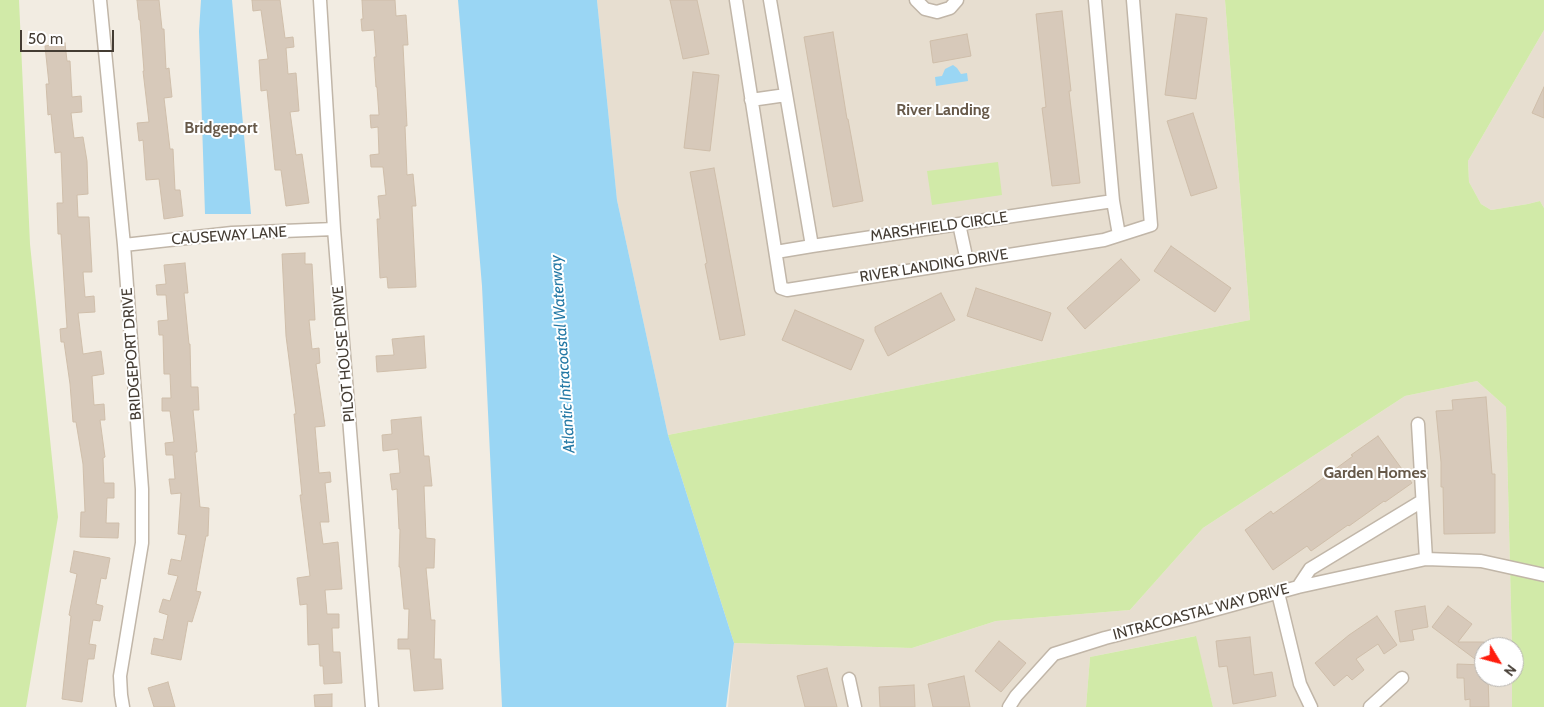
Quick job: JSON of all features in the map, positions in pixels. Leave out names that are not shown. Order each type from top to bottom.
[{"type":"street","name":"BRIDGEPORT DRIVE","points":[[100,0],[124,245],[142,489],[142,543],[120,676],[120,695],[123,707]]},
{"type":"street","name":"PILOT HOUSE DRIVE","points":[[320,0],[334,229],[372,707]]},
{"type":"street","name":"RIVER LANDING DRIVE","points":[[736,0],[781,288],[787,290],[1104,240],[1151,225],[1133,0]]},
{"type":"street","points":[[770,0],[812,246]]},
{"type":"street","points":[[916,0],[924,9],[937,12],[950,8],[957,0]]},
{"type":"street","points":[[1096,0],[1113,202],[1119,235]]},
{"type":"street","points":[[751,100],[786,95]]},
{"type":"street","name":"MARSHFIELD CIRCLE","points":[[776,252],[1113,202]]},
{"type":"street","points":[[959,224],[966,262]]},
{"type":"street","name":"CAUSEWAY LANE","points":[[124,245],[232,233],[334,229]]},
{"type":"street","points":[[1418,424],[1426,559]]},
{"type":"street","name":"INTRACOASTAL WAY DRIVE","points":[[1298,587],[1310,569],[1422,501]]},
{"type":"street","name":"INTRACOASTAL WAY DRIVE","points":[[1009,707],[1016,696],[1054,654],[1105,638],[1298,587],[1426,559],[1481,561],[1544,575]]},
{"type":"street","points":[[1278,593],[1300,684],[1311,707]]},
{"type":"street","points":[[1370,707],[1402,678]]},
{"type":"street","points":[[849,679],[855,707]]},
{"type":"shaded area","points":[[597,0],[1225,0],[1250,320],[668,435],[617,200]]},
{"type":"shaded area","points":[[1544,30],[1544,208],[1540,201],[1491,210],[1481,204],[1469,182],[1468,161]]},
{"type":"shaded area","points":[[1477,381],[1506,407],[1512,637],[1474,637],[1474,687],[1512,687],[1512,707],[1213,707],[1195,636],[1090,657],[1086,707],[728,707],[734,643],[912,648],[996,621],[1130,610],[1203,528],[1405,396]]},
{"type":"green space","points":[[0,0],[19,0],[30,244],[58,517],[26,707],[0,707]]},
{"type":"green space","points":[[1225,0],[1544,0],[1544,30],[1468,161],[1469,182],[1481,204],[1491,210],[1540,201],[1544,208],[1544,707],[1512,707],[1512,687],[1524,687],[1524,637],[1512,637],[1506,407],[1477,381],[1405,396],[1203,528],[1130,610],[996,621],[912,648],[734,643],[668,435],[1250,320]]},
{"type":"green space","points":[[998,162],[1002,195],[932,205],[927,171]]},
{"type":"green space","points":[[1196,636],[1213,707],[1086,707],[1090,657]]},
{"type":"water","points":[[201,0],[232,0],[251,214],[205,214],[199,31]]},
{"type":"water","name":"Atlantic Intracoastal Waterway","points":[[458,0],[597,0],[617,200],[668,435],[734,643],[726,707],[502,707],[482,286]]},
{"type":"water","points":[[953,65],[961,74],[967,73],[968,81],[936,86],[935,77],[942,76],[945,69]]},
{"type":"building","points":[[137,0],[159,0],[162,29],[164,29],[166,69],[169,68],[172,97],[164,98],[170,149],[173,149],[175,190],[180,190],[183,216],[164,219],[159,179],[146,180],[143,140],[139,141],[137,123],[149,122]]},
{"type":"building","points":[[252,0],[280,0],[285,38],[293,37],[294,47],[286,48],[288,74],[296,73],[299,111],[290,112],[296,155],[302,154],[309,203],[286,206],[281,170],[275,170],[267,90],[261,91],[259,60],[268,59],[261,10],[253,11]]},
{"type":"building","points":[[362,0],[395,0],[396,16],[406,15],[408,45],[403,45],[407,126],[405,126],[407,175],[413,174],[416,206],[412,206],[416,287],[388,288],[387,277],[380,278],[377,219],[380,219],[378,196],[386,195],[383,167],[371,167],[370,155],[379,154],[378,127],[371,128],[370,115],[379,115],[374,57],[376,57],[374,30],[362,31]]},
{"type":"building","points":[[670,0],[697,0],[709,54],[683,59]]},
{"type":"building","points":[[1062,11],[1080,183],[1052,186],[1042,108],[1046,107],[1036,14]]},
{"type":"building","points":[[1176,14],[1207,18],[1196,99],[1165,95]]},
{"type":"building","points":[[833,32],[863,201],[833,207],[804,37]]},
{"type":"building","points":[[967,34],[971,56],[933,63],[930,41]]},
{"type":"building","points":[[65,43],[67,61],[70,61],[72,97],[81,96],[82,112],[71,113],[74,138],[83,137],[87,161],[88,194],[77,195],[78,217],[89,217],[92,272],[83,272],[85,297],[94,296],[95,312],[78,313],[83,354],[101,351],[104,374],[92,376],[94,405],[104,404],[105,420],[100,420],[105,457],[103,458],[104,483],[114,483],[114,498],[107,498],[106,523],[119,523],[118,538],[80,537],[81,512],[85,512],[83,464],[76,422],[73,422],[70,384],[64,342],[61,342],[60,329],[67,328],[61,234],[58,234],[57,203],[63,203],[61,152],[55,153],[51,114],[48,115],[46,84],[49,84],[45,46]]},
{"type":"building","points":[[693,72],[719,75],[710,151],[684,148]]},
{"type":"building","points":[[1544,87],[1544,118],[1532,113]]},
{"type":"building","points":[[1193,113],[1217,188],[1191,196],[1167,121]]},
{"type":"building","points":[[714,168],[745,335],[720,340],[690,172]]},
{"type":"building","points":[[1171,246],[1231,288],[1215,312],[1154,271]]},
{"type":"building","points":[[305,253],[305,264],[312,264],[315,320],[309,320],[312,349],[319,348],[320,363],[316,364],[325,426],[315,427],[319,473],[330,472],[331,482],[325,483],[329,522],[320,522],[323,544],[338,542],[342,589],[325,590],[327,614],[339,614],[339,628],[332,628],[333,652],[340,652],[342,683],[324,684],[323,666],[320,666],[319,644],[308,645],[307,604],[300,605],[297,578],[310,576],[300,495],[302,495],[294,414],[296,414],[286,336],[282,254]]},
{"type":"building","points":[[1121,259],[1140,280],[1085,329],[1067,308]]},
{"type":"building","points":[[185,263],[188,293],[184,293],[190,344],[191,387],[198,387],[199,410],[193,410],[200,507],[209,508],[208,536],[206,536],[196,591],[201,592],[192,622],[188,621],[181,660],[151,654],[154,638],[163,640],[168,615],[159,612],[163,599],[170,601],[178,576],[168,574],[171,559],[181,561],[186,535],[178,534],[181,493],[171,494],[169,479],[175,479],[173,455],[166,455],[165,443],[174,442],[170,411],[162,411],[162,398],[171,398],[170,374],[164,374],[163,335],[159,335],[158,321],[168,320],[166,295],[157,295],[156,285],[166,284],[164,265]]},
{"type":"building","points":[[976,288],[1051,313],[1042,341],[967,316]]},
{"type":"building","points":[[941,293],[955,320],[888,356],[875,331],[875,327]]},
{"type":"building","points":[[795,310],[864,340],[851,370],[782,340]]},
{"type":"building","points":[[424,336],[426,368],[377,372],[376,356],[394,355],[392,339]]},
{"type":"building","points":[[1486,397],[1492,474],[1495,474],[1495,533],[1444,534],[1443,487],[1441,487],[1441,462],[1436,411],[1453,410],[1452,400]]},
{"type":"building","points":[[421,417],[424,456],[429,456],[432,486],[424,486],[426,538],[435,539],[434,568],[426,568],[431,620],[435,620],[434,659],[441,659],[443,689],[414,691],[410,649],[398,649],[398,639],[408,639],[409,609],[404,609],[399,567],[400,529],[397,489],[392,490],[390,474],[400,473],[398,449],[383,451],[382,435],[392,434],[391,420]]},
{"type":"building","points":[[1378,436],[1412,483],[1311,551],[1307,546],[1273,570],[1245,530],[1271,511],[1273,514]]},
{"type":"building","points":[[74,551],[110,558],[106,579],[101,578],[96,604],[103,606],[100,621],[93,620],[89,644],[96,645],[94,659],[88,659],[82,702],[62,699],[71,616],[69,615],[77,574],[70,572]]},
{"type":"building","points":[[1425,606],[1428,627],[1412,630],[1414,640],[1400,642],[1395,611]]},
{"type":"building","points":[[1448,606],[1472,624],[1458,642],[1474,642],[1474,658],[1432,627]]},
{"type":"building","points":[[1377,616],[1397,645],[1384,654],[1378,644],[1356,659],[1364,670],[1352,680],[1347,675],[1334,686],[1315,663],[1349,635]]},
{"type":"building","points":[[1250,637],[1254,675],[1272,672],[1276,696],[1233,704],[1227,666],[1219,667],[1216,641]]},
{"type":"building","points":[[999,641],[1026,663],[1001,692],[975,671]]},
{"type":"building","points":[[1457,664],[1474,665],[1474,687],[1488,687],[1489,707],[1470,707],[1470,699],[1465,700],[1464,678],[1457,678]]},
{"type":"building","points":[[827,668],[837,707],[805,707],[797,676]]},
{"type":"building","points":[[964,676],[970,707],[933,707],[928,684]]},
{"type":"building","points":[[168,682],[175,707],[154,707],[148,688]]},
{"type":"building","points":[[914,685],[915,707],[880,707],[879,687]]},
{"type":"building","points":[[332,694],[332,707],[315,707],[314,695]]},
{"type":"district","name":"River Landing","points":[[943,110]]},
{"type":"district","name":"Bridgeport","points":[[221,128]]},
{"type":"district","name":"Garden Homes","points":[[1375,473]]}]
